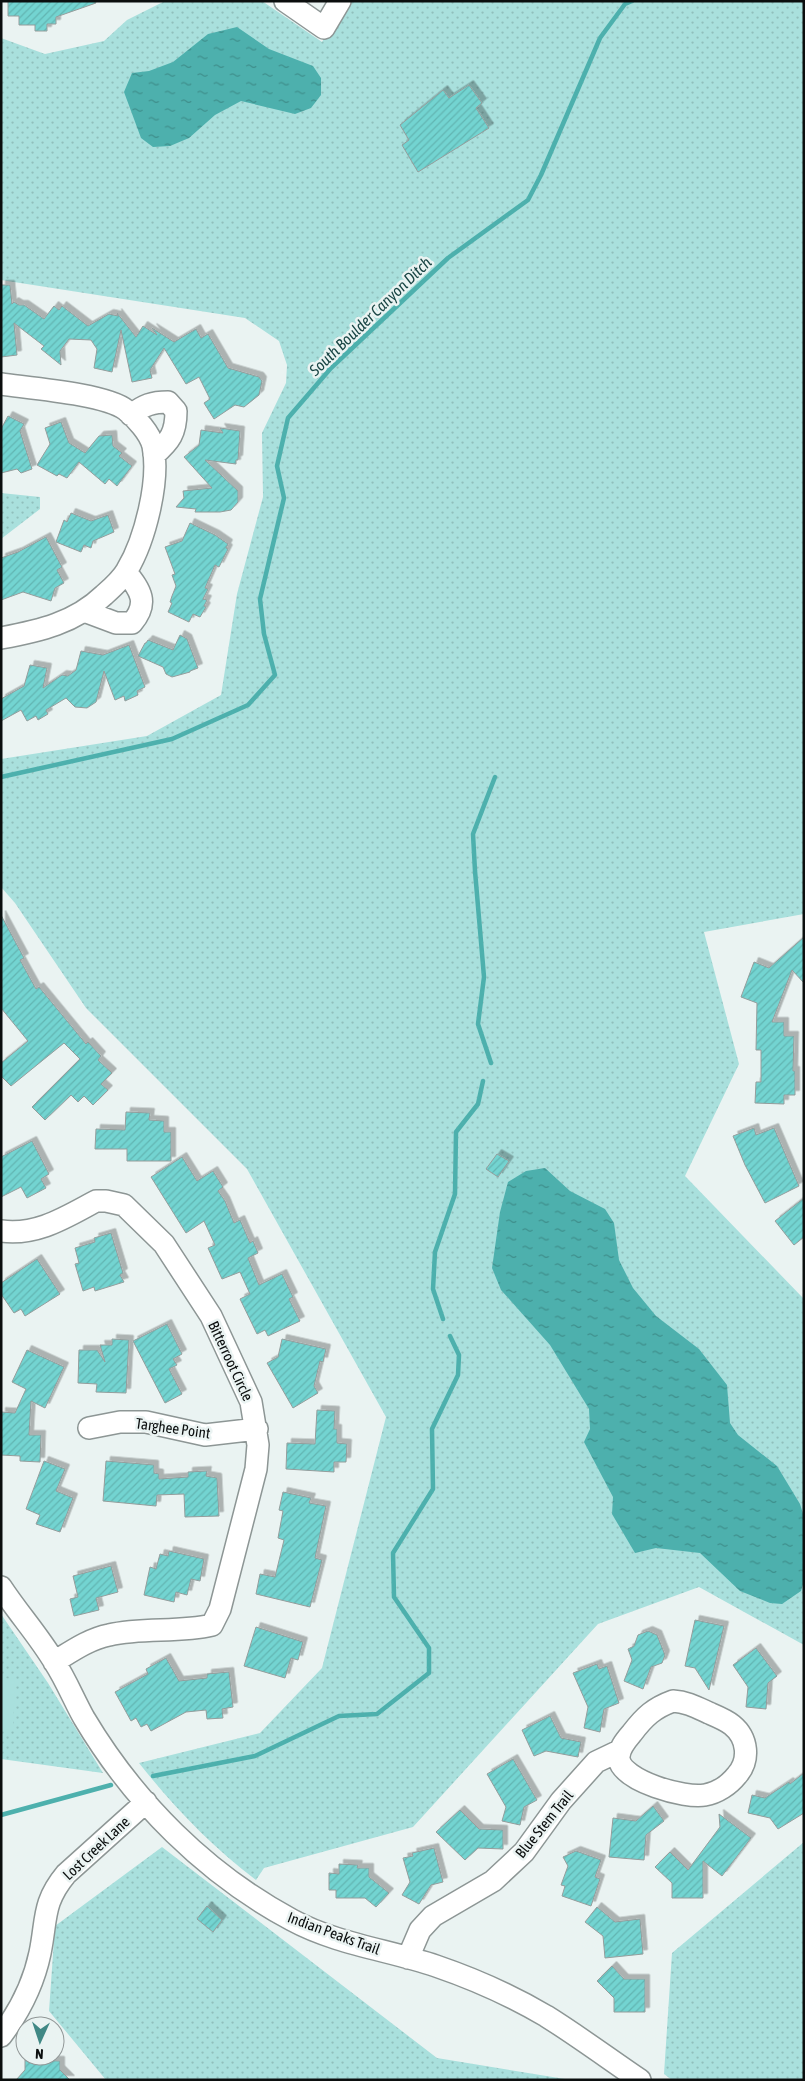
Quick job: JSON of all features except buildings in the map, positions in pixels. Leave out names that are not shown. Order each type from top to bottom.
[{"type":"street","points":[[285,1],[310,8],[324,28],[340,1]]},
{"type":"street","points":[[1,384],[94,397],[125,408],[141,424],[153,444],[155,470],[147,516],[135,554],[126,572],[104,596],[78,615],[43,630],[1,638]]},
{"type":"street","points":[[131,415],[152,402],[168,402],[176,411],[176,427],[167,443],[154,455]]},
{"type":"street","points":[[84,611],[116,624],[132,623],[141,612],[142,602],[135,585],[126,572]]},
{"type":"street","name":"Bitterroot Circle","points":[[1,1231],[12,1233],[40,1229],[96,1201],[106,1200],[124,1205],[164,1244],[210,1316],[251,1402],[257,1429],[256,1468],[220,1609],[212,1625],[196,1629],[139,1631],[109,1635],[80,1645],[54,1662]]},
{"type":"street","name":"Targhee Point","points":[[89,1428],[120,1422],[146,1422],[205,1435],[257,1429]]},
{"type":"street","name":"Indian Peaks Trail","points":[[1,1587],[54,1662],[85,1719],[120,1770],[160,1819],[202,1859],[232,1883],[295,1922],[349,1942],[436,1966],[500,1992],[546,2016],[640,2080]]},
{"type":"street","name":"Blue Stem Trail","points":[[408,1958],[420,1930],[433,1916],[493,1881],[524,1852],[561,1801],[596,1762],[619,1751],[656,1707],[673,1701],[686,1702],[732,1724],[742,1735],[746,1753],[738,1775],[722,1789],[705,1795],[687,1796],[652,1785],[624,1770],[619,1760],[619,1751]]},
{"type":"street","name":"Lost Creek Lane","points":[[1,2036],[25,1996],[33,1977],[40,1953],[45,1912],[56,1886],[66,1874],[146,1802]]},
{"type":"shaded area","points":[[165,1],[262,1],[322,42],[348,1],[804,1],[804,914],[704,932],[739,1064],[685,1176],[804,1299],[804,1645],[699,1587],[598,1624],[413,1827],[264,1868],[256,1880],[224,1854],[194,1825],[165,1795],[139,1763],[260,1733],[322,1668],[386,1417],[247,1169],[86,1008],[15,903],[1,887],[1,759],[147,736],[221,695],[237,594],[263,497],[262,433],[286,383],[287,365],[279,341],[245,318],[1,280],[1,38],[45,54],[104,41],[127,20]]},
{"type":"shaded area","points":[[1,493],[40,497],[40,509],[1,539]]},
{"type":"shaded area","points":[[1,1614],[48,1683],[103,1773],[1,1759]]},
{"type":"shaded area","points":[[1,1678],[15,1679],[13,1730],[1,1729]]},
{"type":"shaded area","points":[[804,1842],[804,2080],[672,2080],[664,2074],[672,1953]]},
{"type":"shaded area","points":[[162,1847],[437,2058],[571,2080],[106,2080],[65,2030],[65,2016],[53,2016],[49,2011],[55,1926]]},
{"type":"water","points":[[237,27],[269,49],[313,66],[321,78],[321,95],[311,108],[295,114],[241,101],[215,115],[189,138],[170,146],[153,147],[141,138],[124,92],[132,73],[149,71],[173,62],[208,34]]},
{"type":"water","points":[[545,1168],[570,1191],[605,1209],[614,1223],[619,1260],[633,1288],[656,1316],[699,1349],[727,1385],[730,1423],[738,1435],[777,1466],[800,1504],[804,1517],[804,1581],[801,1591],[782,1604],[770,1603],[740,1591],[700,1553],[656,1548],[635,1553],[612,1514],[613,1497],[584,1442],[590,1429],[589,1409],[550,1345],[501,1290],[492,1268],[500,1212],[508,1182],[526,1171]]},
{"type":"waterway","name":"South Boulder Canyon Ditch","points":[[1,777],[172,739],[248,705],[275,675],[264,634],[260,599],[284,498],[277,466],[288,418],[331,368],[448,258],[528,200],[541,175],[600,38],[625,4],[632,1]]},
{"type":"waterway","points":[[491,1063],[478,1024],[484,977],[473,834],[495,777]]},
{"type":"waterway","points":[[443,1319],[433,1289],[435,1252],[455,1194],[456,1132],[478,1104],[483,1081]]},
{"type":"waterway","points":[[153,1776],[255,1756],[339,1716],[377,1714],[429,1673],[429,1648],[394,1597],[393,1553],[433,1489],[432,1429],[458,1375],[459,1355],[450,1336]]},
{"type":"waterway","points":[[1,1815],[111,1785]]}]
